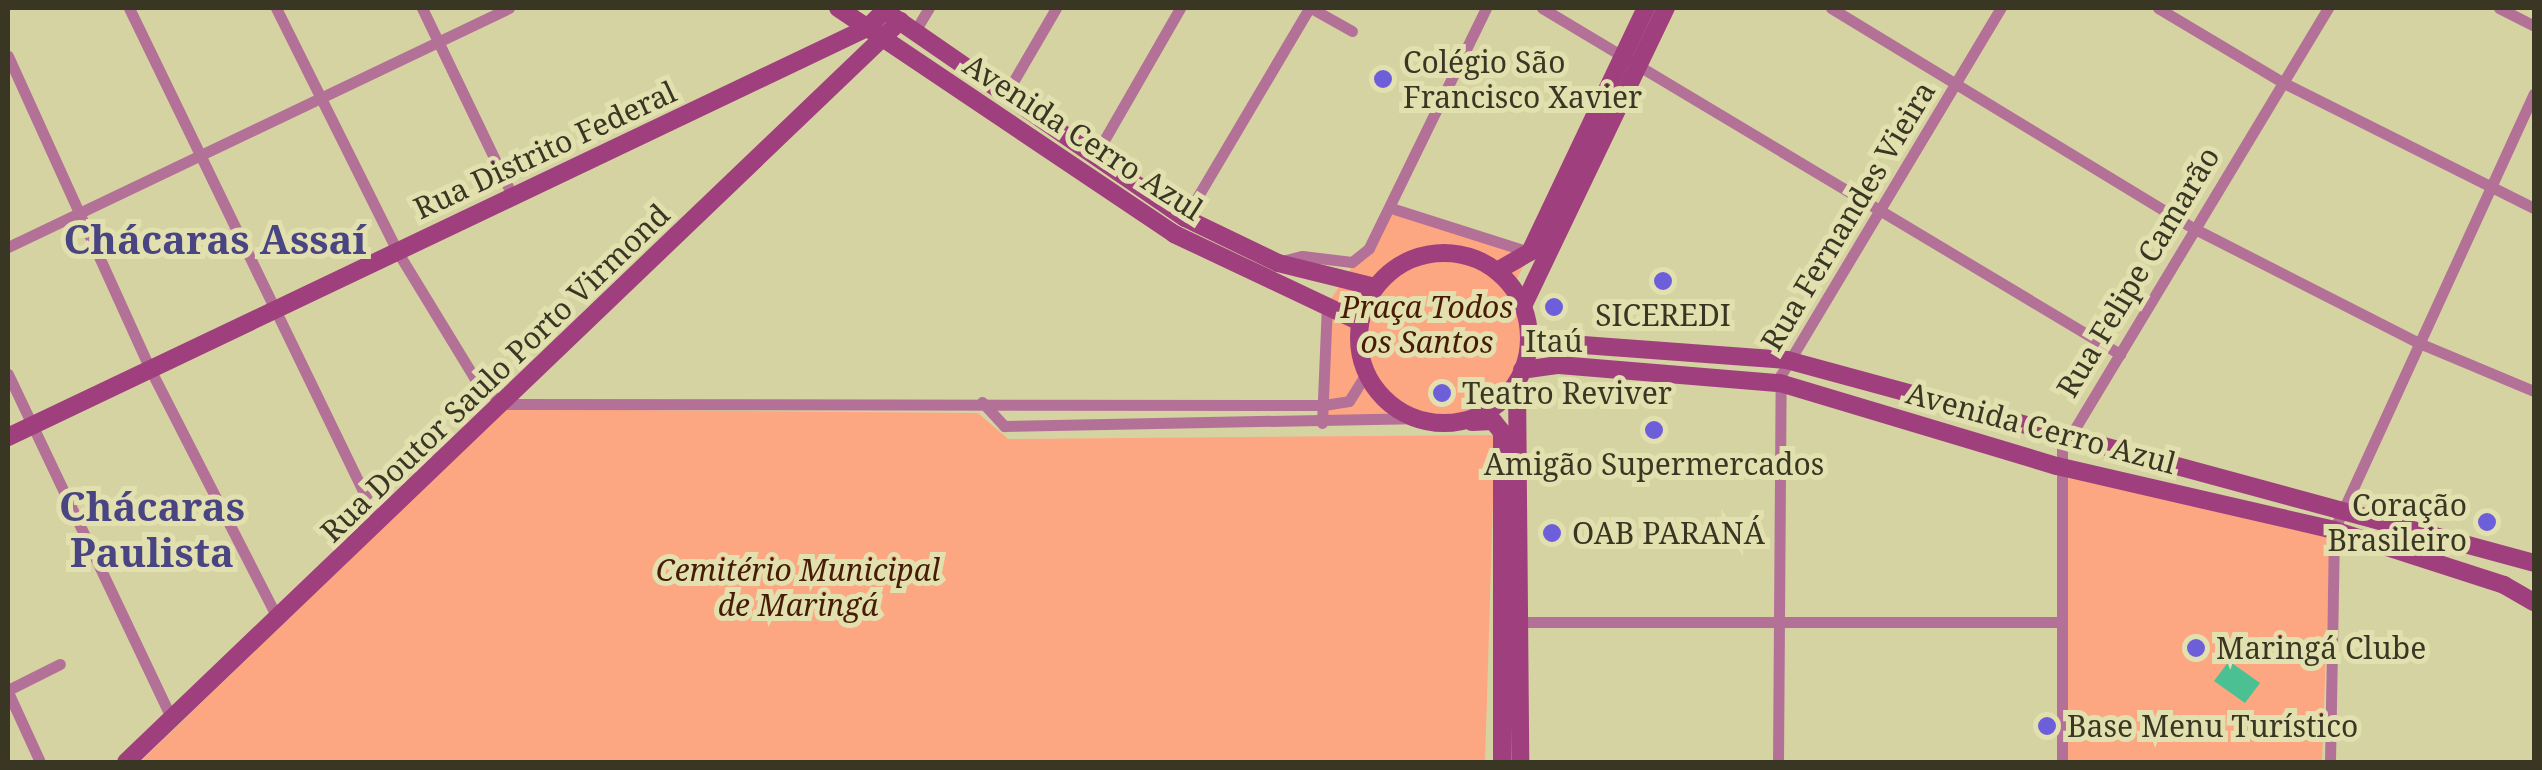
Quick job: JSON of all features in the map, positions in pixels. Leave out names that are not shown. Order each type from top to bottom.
[{"type":"main road","name":"Avenida Cerro Azul","points":[[838,8],[1174,234],[1375,287]]},
{"type":"main road","points":[[1632,57],[1646,8]]},
{"type":"main road","points":[[1502,762],[1520,376],[1529,341],[1523,306],[1538,255],[1632,57],[1666,8]]},
{"type":"main road","name":"Avenida Cerro Azul","points":[[895,18],[1223,247],[1360,322]]},
{"type":"main road","name":"Rua Doutor Saulo Porto Virmond","points":[[126,762],[502,404],[875,33],[895,18]]},
{"type":"main road","name":"Rua Distrito Federal","points":[[8,437],[512,196],[875,33]]},
{"type":"main road","points":[[1520,762],[1509,622],[1502,432],[1492,421],[1413,418],[1394,408],[1366,374],[1360,322],[1375,287],[1401,265],[1433,253],[1478,260],[1497,271],[1523,306]]},
{"type":"main road","points":[[1497,271],[1538,255]]},
{"type":"main road","name":"Avenida Cerro Azul","points":[[1529,341],[1786,360],[2534,563]]},
{"type":"main road","name":"Avenida Cerro Azul","points":[[1520,376],[1559,365],[1780,383],[2058,466],[2334,530],[2504,585],[2534,602]]},
{"type":"main road","points":[[1456,422],[1480,415],[1520,376]]},
{"type":"street","points":[[129,8],[378,522]]},
{"type":"street","points":[[276,8],[397,250],[474,377],[502,404],[1324,405],[1349,401],[1366,374]]},
{"type":"street","points":[[422,8],[512,196]]},
{"type":"street","points":[[8,247],[509,8]]},
{"type":"street","points":[[895,18],[929,8]]},
{"type":"street","points":[[1006,94],[1056,8]]},
{"type":"street","points":[[1094,156],[1180,8]]},
{"type":"street","points":[[1185,218],[1310,8],[1352,31]]},
{"type":"street","points":[[1278,263],[1302,256],[1352,262],[1369,248],[1486,8]]},
{"type":"street","points":[[1542,8],[1632,57],[2120,354]]},
{"type":"street","points":[[1831,8],[2195,228],[2419,342],[2534,391]]},
{"type":"street","name":"Rua Fernandes Vieira","points":[[1778,762],[1780,383],[1786,360],[2001,8]]},
{"type":"street","points":[[2158,8],[2282,82],[2490,191],[2534,208]]},
{"type":"street","name":"Rua Felipe Camarão","points":[[2062,762],[2058,466],[2068,435],[2328,8]]},
{"type":"street","points":[[2499,8],[2534,26]]},
{"type":"street","points":[[8,56],[150,369],[278,618]]},
{"type":"street","points":[[2330,762],[2334,530],[2534,94]]},
{"type":"street","points":[[1391,208],[1538,255]]},
{"type":"street","points":[[1322,423],[1327,305]]},
{"type":"street","points":[[8,374],[172,719]]},
{"type":"street","points":[[982,402],[1004,426],[1322,423],[1413,418]]},
{"type":"street","points":[[1509,622],[2062,622]]},
{"type":"street","points":[[40,762],[8,691],[60,664]]},
{"type":"green space","name":"Praça Todos os Santos","points":[[1391,208],[1530,252],[1513,287],[1528,323],[1522,370],[1501,401],[1480,415],[1456,422],[1322,423],[1327,305]]},
{"type":"green space","name":"Cemitério Municipal de Maringá","points":[[506,409],[978,413],[1008,439],[1495,435],[1485,762],[140,762]]},
{"type":"green space","name":"Maringá Clube","points":[[2068,478],[2330,534],[2322,762],[2065,762]]},
{"type":"shaded area","points":[[2229,661],[2260,683],[2245,703],[2214,681]]},
{"type":"place","name":"Colégio São Francisco Xavier","points":[[1383,79]]},
{"type":"place","name":"SICEREDI","points":[[1663,281]]},
{"type":"place","name":"Itaú","points":[[1554,307]]},
{"type":"place","name":"Teatro Reviver","points":[[1442,393]]},
{"type":"place","name":"Amigão Supermercados","points":[[1654,430]]},
{"type":"place","name":"Coração Brasileiro","points":[[2487,522]]},
{"type":"place","name":"OAB PARANÁ","points":[[1552,533]]},
{"type":"place","name":"Maringá Clube","points":[[2196,648]]},
{"type":"place","name":"Base Menu Turístico","points":[[2047,726]]},
{"type":"district","name":"Chácaras Assaí","points":[[215,239]]},
{"type":"district","name":"Chácaras Paulista","points":[[152,529]]}]
